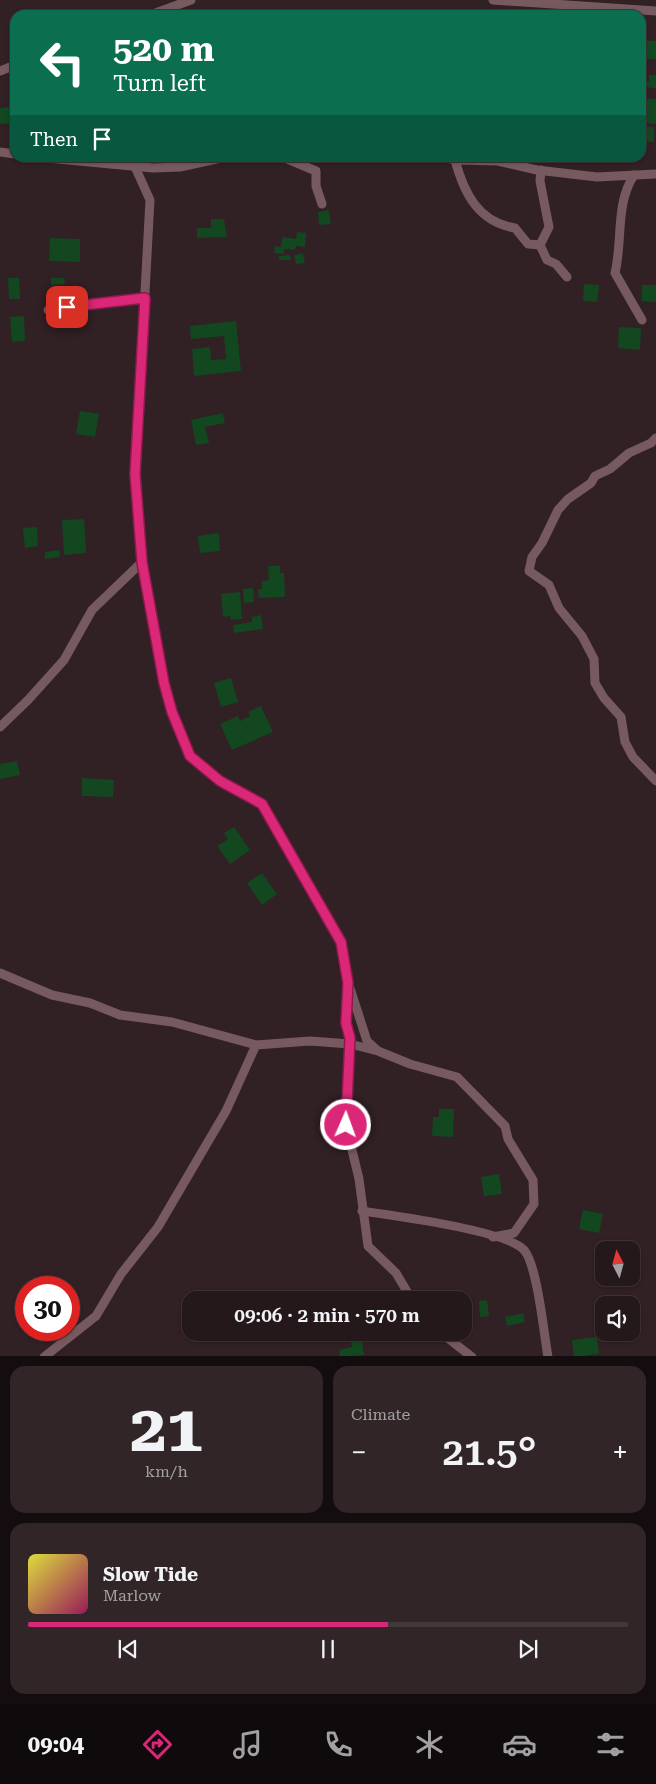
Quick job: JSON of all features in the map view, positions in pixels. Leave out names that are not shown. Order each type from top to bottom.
[{"type":"street","points":[[164,10],[191,0]]},
{"type":"street","points":[[493,0],[652,10],[650,0]]},
{"type":"street","points":[[86,162],[135,167],[180,167],[203,162]]},
{"type":"street","points":[[133,162],[150,200],[135,474],[142,562],[164,683],[172,712],[190,756],[220,781],[262,804],[341,942],[348,983],[367,1041],[378,1051]]},
{"type":"street","points":[[295,162],[316,171],[316,186],[322,204]]},
{"type":"street","points":[[452,162],[463,188],[482,214],[497,225],[515,228],[528,244],[540,245]]},
{"type":"street","points":[[503,162],[541,170],[597,177],[656,174]]},
{"type":"street","points":[[541,170],[540,181],[548,227],[540,245],[547,260],[556,264],[567,277]]},
{"type":"street","points":[[634,175],[625,188],[621,209],[619,257],[615,273],[642,320]]},
{"type":"street","points":[[48,310],[145,298]]},
{"type":"street","points":[[656,438],[651,443],[629,453],[610,469],[595,476],[591,483],[568,499],[558,510],[542,544],[532,557],[529,571],[548,586],[559,608],[582,636],[594,659],[595,683],[604,698],[621,717],[626,742],[633,757],[656,781]]},
{"type":"street","points":[[0,727],[64,660],[92,610],[142,562]]},
{"type":"street","points":[[0,973],[52,994],[90,1003],[120,1015],[172,1022],[256,1045],[310,1041],[350,1041],[410,1064],[457,1077],[505,1126],[508,1139],[533,1180],[534,1204],[514,1233],[493,1237]]},
{"type":"street","points":[[348,983],[346,1023],[350,1041],[346,1125],[358,1179],[368,1246],[396,1273],[407,1291]]},
{"type":"street","points":[[44,1356],[96,1316],[121,1274],[158,1227],[226,1111],[256,1045]]},
{"type":"street","points":[[362,1211],[412,1217],[493,1237],[524,1249],[532,1263],[548,1356]]},
{"type":"street","points":[[452,1341],[472,1356]]},
{"type":"building","points":[[646,40],[656,41],[656,59],[646,59]]},
{"type":"building","points":[[649,75],[656,75],[656,88],[646,87],[646,81],[649,82]]},
{"type":"building","points":[[646,98],[656,99],[656,124],[646,123]]},
{"type":"building","points":[[9,107],[10,123],[0,124],[0,108]]},
{"type":"building","points":[[646,126],[654,127],[654,142],[646,141]]},
{"type":"building","points":[[329,210],[331,224],[319,225],[318,212]]},
{"type":"building","points":[[211,219],[224,219],[227,237],[197,238],[197,228],[211,228]]},
{"type":"building","points":[[297,232],[306,233],[305,247],[296,246],[295,250],[284,249],[284,254],[274,253],[275,246],[281,247],[282,237],[296,239]]},
{"type":"building","points":[[50,238],[80,239],[80,262],[49,261]]},
{"type":"building","points":[[303,253],[305,263],[296,264],[294,255]]},
{"type":"building","points":[[290,255],[291,260],[279,260],[279,256]]},
{"type":"building","points":[[8,278],[19,278],[20,299],[9,299]]},
{"type":"building","points":[[51,278],[64,278],[65,284],[51,285]]},
{"type":"building","points":[[584,284],[599,285],[597,302],[583,301]]},
{"type":"building","points":[[642,285],[656,285],[656,302],[642,301]]},
{"type":"building","points":[[24,316],[25,341],[12,342],[10,317]]},
{"type":"building","points":[[236,321],[241,371],[194,376],[192,349],[210,347],[211,360],[226,359],[224,336],[191,339],[190,326]]},
{"type":"building","points":[[619,327],[641,328],[640,350],[618,348]]},
{"type":"building","points":[[80,411],[99,414],[95,437],[76,434]]},
{"type":"building","points":[[223,413],[225,423],[205,427],[209,443],[196,445],[191,420]]},
{"type":"building","points":[[84,519],[86,553],[64,555],[62,520]]},
{"type":"building","points":[[37,527],[38,546],[25,548],[23,528]]},
{"type":"building","points":[[219,533],[220,551],[200,553],[198,536]]},
{"type":"building","points":[[59,550],[60,557],[45,559],[45,552]]},
{"type":"building","points":[[268,566],[280,566],[280,573],[284,573],[285,597],[259,598],[258,589],[262,589],[262,581],[269,580]]},
{"type":"building","points":[[253,588],[254,602],[244,603],[243,589]]},
{"type":"building","points":[[240,592],[242,619],[231,620],[230,616],[223,617],[221,594]]},
{"type":"building","points":[[261,615],[263,629],[234,633],[233,625],[252,622],[252,617]]},
{"type":"building","points":[[231,678],[238,702],[221,707],[214,683]]},
{"type":"building","points":[[261,706],[273,732],[232,750],[220,724],[238,716],[240,721],[250,716],[248,712]]},
{"type":"building","points":[[17,761],[20,775],[0,779],[0,764]]},
{"type":"building","points":[[82,778],[114,780],[113,797],[82,796]]},
{"type":"building","points":[[234,827],[250,850],[230,864],[217,846],[228,839],[224,833]]},
{"type":"building","points":[[262,873],[277,894],[262,905],[247,883]]},
{"type":"building","points":[[439,1109],[454,1109],[453,1137],[432,1136],[433,1117],[439,1117]]},
{"type":"building","points":[[499,1174],[502,1194],[484,1196],[481,1177]]},
{"type":"building","points":[[583,1210],[603,1214],[599,1233],[579,1229]]},
{"type":"building","points":[[487,1300],[489,1316],[480,1317],[479,1301]]},
{"type":"building","points":[[523,1313],[525,1322],[507,1326],[505,1317]]},
{"type":"building","points":[[595,1337],[595,1341],[597,1341],[599,1354],[574,1356],[572,1340]]},
{"type":"building","points":[[362,1341],[364,1355],[340,1356],[339,1350],[352,1347],[351,1342]]},
{"type":"route","points":[[67,307],[145,298],[135,474],[142,562],[164,683],[172,712],[190,756],[220,781],[262,804],[341,942],[348,983],[346,1023],[350,1038],[346,1125]]}]
